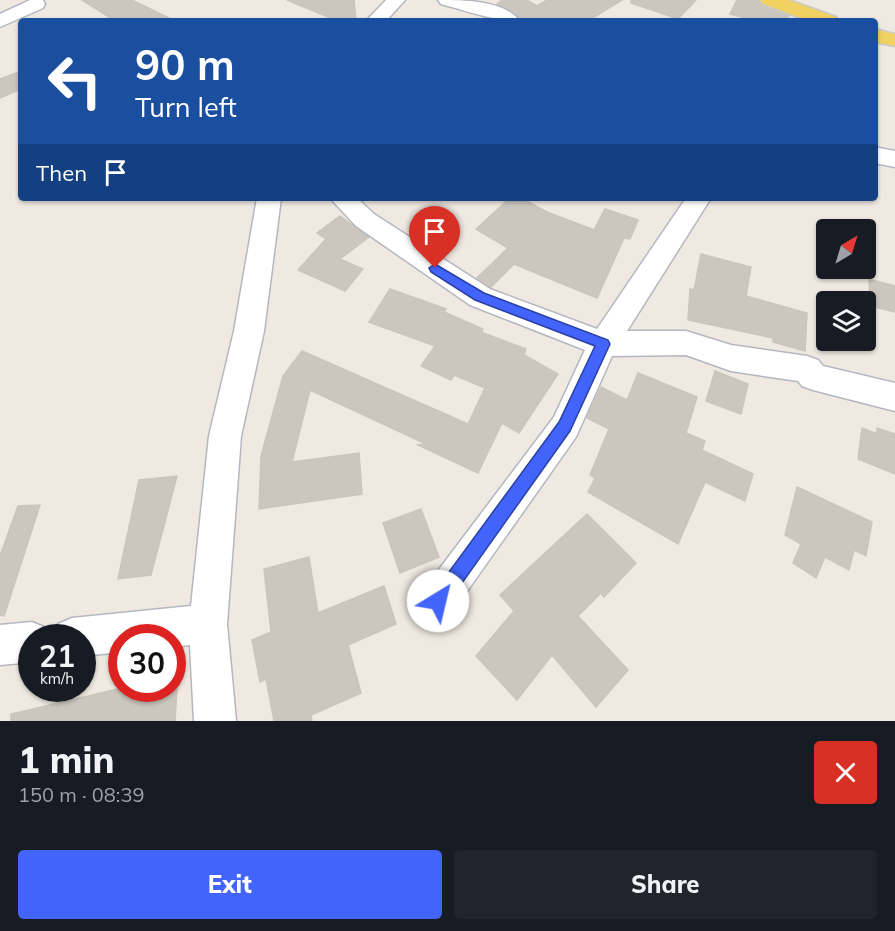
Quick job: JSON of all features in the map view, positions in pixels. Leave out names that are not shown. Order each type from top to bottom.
[{"type":"main road","points":[[770,0],[821,18]]},
{"type":"main road","points":[[878,36],[895,40]]},
{"type":"street","points":[[378,18],[396,0]]},
{"type":"street","points":[[447,0],[497,12],[506,18]]},
{"type":"street","points":[[0,21],[39,6]]},
{"type":"street","points":[[878,156],[895,159]]},
{"type":"street","points":[[215,721],[208,624],[225,436],[249,331],[269,201]]},
{"type":"street","points":[[345,201],[365,220],[480,297],[603,344],[686,343],[731,358],[807,369],[813,377],[895,397]]},
{"type":"street","points":[[438,601],[564,427],[603,344],[697,201]]},
{"type":"street","points":[[96,636],[208,624]]},
{"type":"street","points":[[0,645],[18,643]]},
{"type":"building","points":[[82,0],[132,0],[169,18],[110,18]]},
{"type":"building","points":[[287,0],[354,0],[356,18],[331,18]]},
{"type":"building","points":[[502,0],[527,0],[537,6],[547,0],[622,0],[593,18],[519,18],[514,12],[497,4]]},
{"type":"building","points":[[631,0],[696,0],[679,18],[631,3]]},
{"type":"building","points":[[737,0],[758,0],[762,6],[789,16],[788,18],[745,18],[730,14]]},
{"type":"building","points":[[18,72],[18,90],[0,98],[0,79]]},
{"type":"building","points":[[507,201],[527,201],[547,212],[594,230],[605,209],[638,220],[630,239],[624,238],[597,298],[514,264],[491,287],[477,278],[508,248],[476,229]]},
{"type":"building","points":[[340,216],[369,237],[340,259],[363,269],[345,291],[298,270],[326,239],[317,233]]},
{"type":"building","points":[[701,254],[751,267],[746,296],[807,313],[805,351],[773,342],[773,338],[688,320],[690,289],[694,290]]},
{"type":"building","points":[[869,279],[895,286],[895,312],[876,307],[876,291],[869,291]]},
{"type":"building","points":[[390,289],[446,309],[444,312],[483,329],[481,332],[526,349],[524,355],[558,374],[519,433],[502,423],[478,473],[418,445],[426,444],[310,390],[292,462],[359,453],[362,494],[259,509],[261,456],[283,376],[302,351],[468,424],[485,388],[454,375],[451,380],[421,366],[435,346],[369,322]]},
{"type":"building","points":[[715,371],[748,384],[741,414],[706,401]]},
{"type":"building","points":[[638,373],[697,397],[686,433],[705,441],[702,450],[753,474],[745,501],[705,482],[678,544],[588,492],[595,478],[590,475],[609,429],[587,418],[601,387],[627,400]]},
{"type":"building","points":[[862,428],[877,434],[877,428],[895,434],[895,474],[858,459]]},
{"type":"building","points":[[177,476],[151,575],[118,579],[139,480]]},
{"type":"building","points":[[797,487],[872,522],[866,556],[854,550],[849,570],[825,557],[816,578],[793,563],[801,544],[785,535]]},
{"type":"building","points":[[40,505],[4,616],[0,615],[0,556],[18,506]]},
{"type":"building","points":[[421,509],[439,557],[400,573],[383,523]]},
{"type":"building","points":[[587,514],[636,563],[604,597],[601,593],[578,616],[628,670],[596,707],[552,655],[517,700],[476,656],[514,611],[500,595]]},
{"type":"building","points":[[309,557],[318,613],[384,586],[396,624],[348,645],[361,693],[311,715],[312,721],[274,721],[266,679],[260,682],[252,640],[271,632],[264,569]]},
{"type":"building","points":[[108,691],[108,702],[176,702],[175,721],[11,721],[11,714],[62,702],[96,702],[96,694]]},
{"type":"route","points":[[435,268],[480,297],[603,344],[564,427],[438,601]]}]
